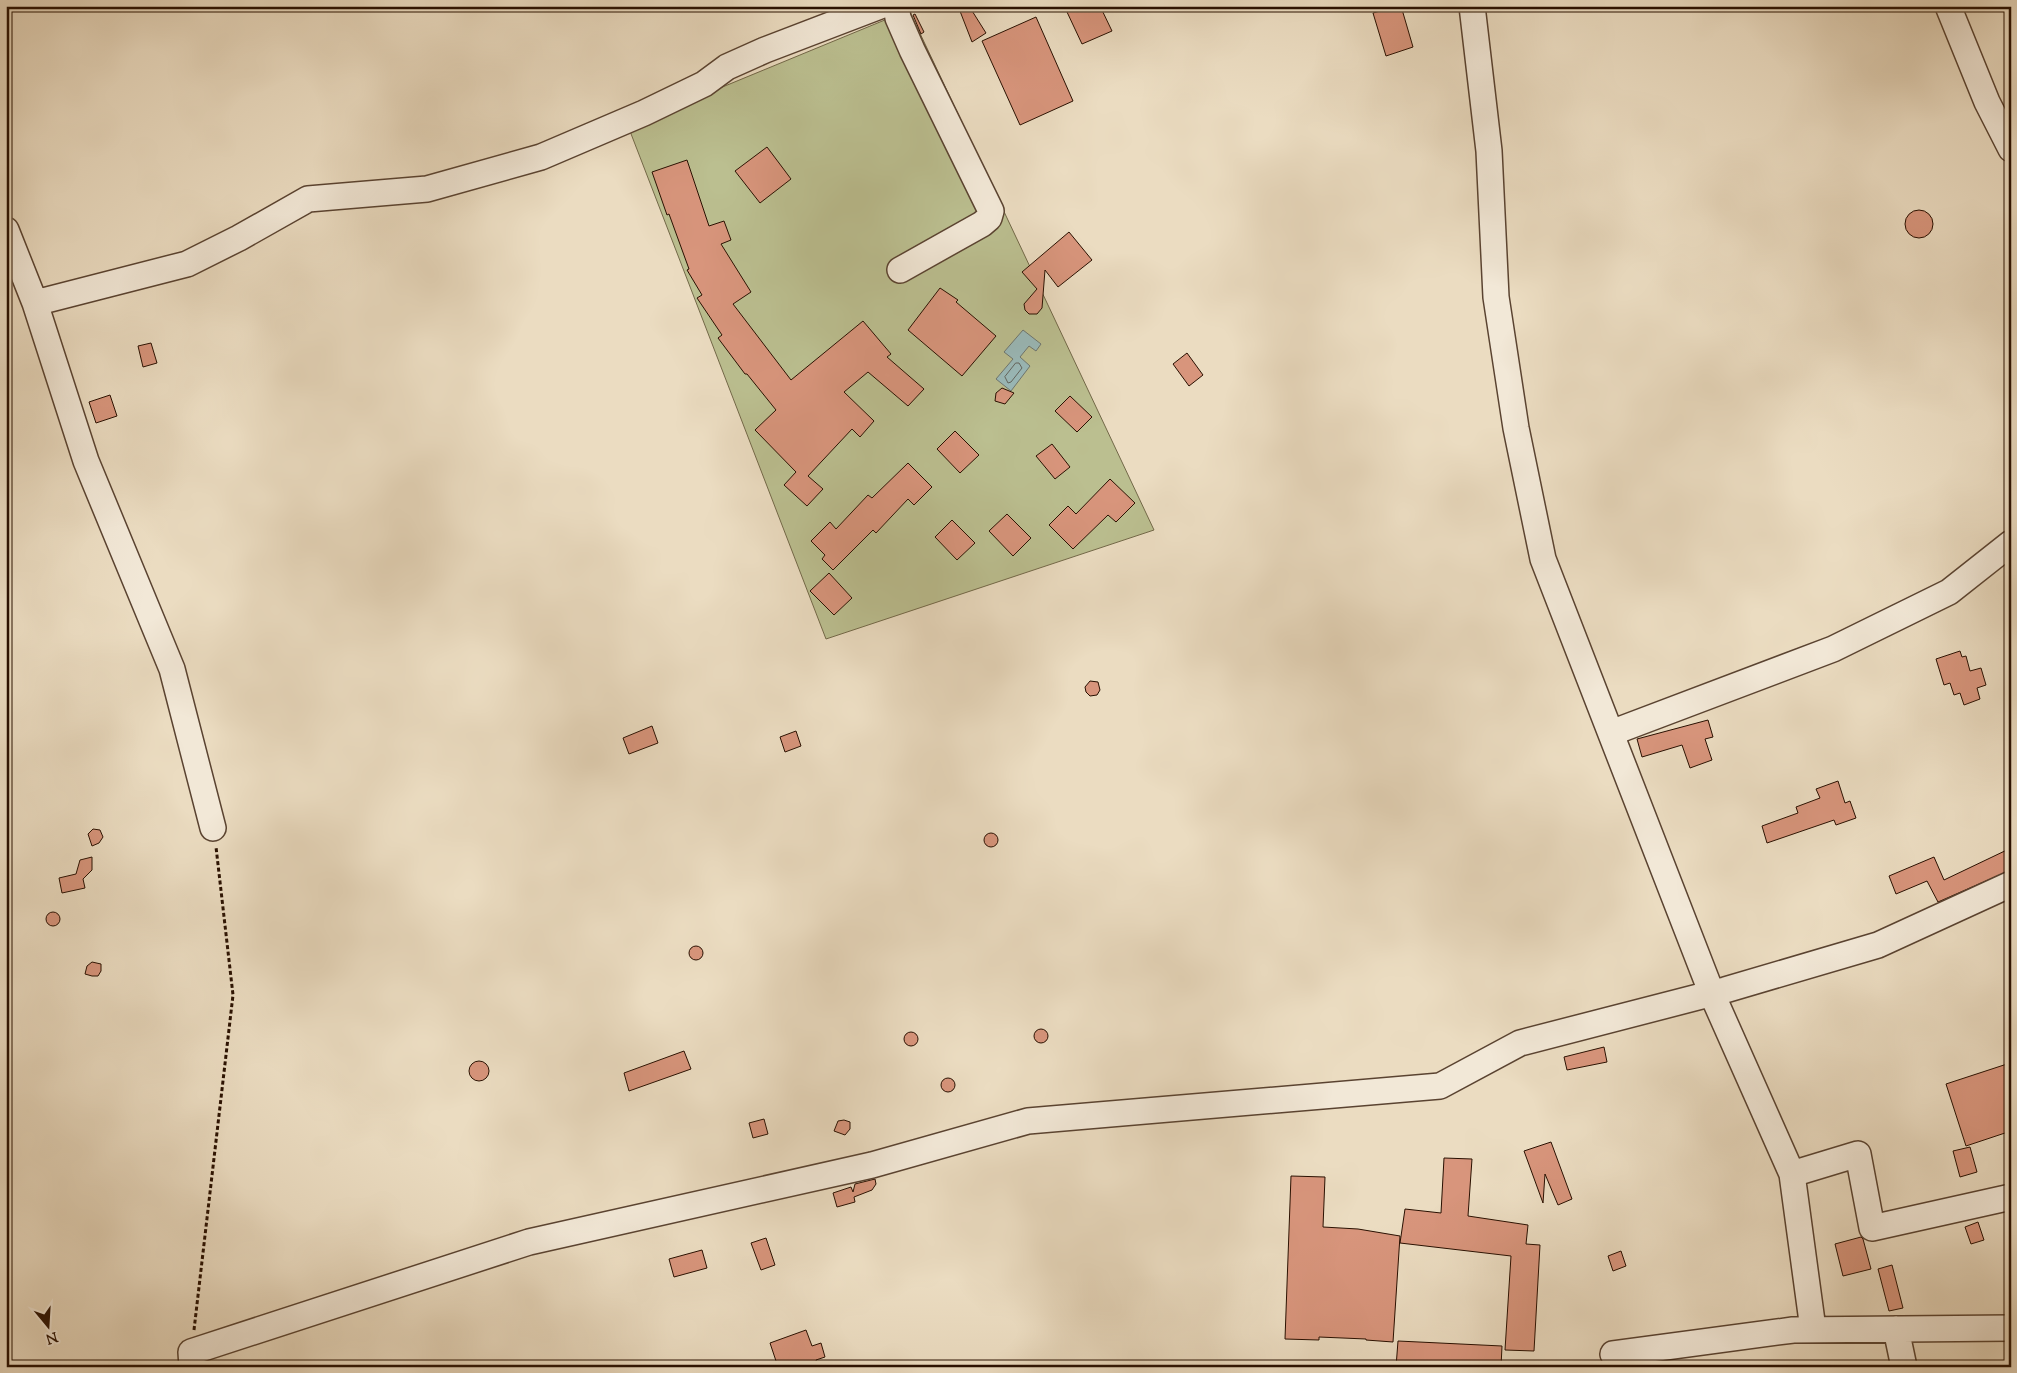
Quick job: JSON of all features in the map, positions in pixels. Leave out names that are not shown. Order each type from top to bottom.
[{"type":"street","points":[[35,303],[187,264],[239,238],[308,199],[427,188],[541,157],[626,121],[704,84],[727,67],[764,50],[880,6]]},
{"type":"street","points":[[896,6],[898,18],[912,50],[991,211],[989,218],[982,224],[900,270]]},
{"type":"street","points":[[1472,6],[1489,151],[1496,297],[1516,428],[1543,559],[1712,994],[1792,1174],[1813,1329]]},
{"type":"street","points":[[1948,6],[1987,102],[2011,149]]},
{"type":"street","points":[[6,230],[35,303],[86,461],[172,669],[214,828]]},
{"type":"street","points":[[1611,733],[1833,649],[1949,592],[2011,544]]},
{"type":"street","points":[[192,1359],[529,1242],[872,1165],[1028,1122],[1440,1086],[1520,1043],[1712,994],[1878,945],[2011,884]]},
{"type":"street","points":[[1792,1174],[1858,1154],[1872,1228],[2011,1197]]},
{"type":"street","points":[[1613,1354],[1793,1330],[2011,1328]]},
{"type":"street","points":[[1896,1329],[1904,1367]]},
{"type":"path","points":[[192,1359],[233,995],[214,828]]},
{"type":"green space","points":[[909,10],[1154,530],[826,639],[628,126]]},
{"type":"water","points":[[1023,330],[1041,344],[1036,351],[1029,346],[1020,357],[1030,366],[1011,391],[996,379],[1013,359],[1004,352]]},
{"type":"building","points":[[958,6],[969,6],[986,33],[972,42]]},
{"type":"building","points":[[1080,6],[1100,6],[1112,31],[1082,44],[1067,12]]},
{"type":"building","points":[[1401,6],[1413,47],[1386,56],[1373,13]]},
{"type":"building","points":[[915,14],[924,32],[921,34],[913,15]]},
{"type":"building","points":[[1036,17],[1073,101],[1020,125],[982,41]]},
{"type":"building","points":[[767,147],[791,179],[760,203],[735,171]]},
{"type":"building","points":[[687,160],[709,226],[724,221],[731,240],[721,244],[751,292],[733,304],[791,380],[863,321],[891,354],[887,357],[924,389],[908,406],[868,372],[844,392],[874,421],[860,437],[852,429],[808,476],[823,489],[807,506],[784,485],[796,472],[755,430],[776,410],[747,374],[745,374],[718,338],[722,335],[697,298],[702,295],[687,270],[689,269],[652,172]]},
{"type":"building","points":[[1919,210],[1929,214],[1933,224],[1929,234],[1919,238],[1909,234],[1905,224],[1909,214]]},
{"type":"building","points":[[1069,232],[1092,260],[1058,287],[1045,270],[1042,308],[1037,314],[1029,314],[1025,310],[1024,304],[1037,289],[1022,272]]},
{"type":"building","points":[[940,288],[958,300],[956,302],[996,336],[962,376],[908,330]]},
{"type":"building","points":[[151,343],[157,363],[143,367],[138,346]]},
{"type":"building","points":[[1187,353],[1203,375],[1189,386],[1173,364]]},
{"type":"building","points":[[1002,388],[1014,393],[1005,404],[995,401],[996,393]]},
{"type":"building","points":[[110,395],[117,416],[96,423],[89,402]]},
{"type":"building","points":[[1070,396],[1092,417],[1077,432],[1055,411]]},
{"type":"building","points":[[955,431],[979,455],[960,473],[937,449]]},
{"type":"building","points":[[1052,444],[1070,467],[1055,479],[1036,456]]},
{"type":"building","points":[[908,463],[932,487],[914,505],[908,499],[876,533],[873,530],[833,570],[822,559],[825,555],[811,541],[830,522],[836,529],[868,495],[872,498]]},
{"type":"building","points":[[1110,479],[1135,503],[1116,522],[1108,515],[1073,549],[1049,525],[1068,506],[1076,514]]},
{"type":"building","points":[[1007,514],[1031,538],[1013,556],[989,531]]},
{"type":"building","points":[[952,520],[975,543],[957,560],[935,537]]},
{"type":"building","points":[[829,573],[852,598],[834,615],[810,591]]},
{"type":"building","points":[[1960,651],[1962,657],[1966,656],[1970,671],[1981,668],[1986,685],[1977,688],[1980,699],[1964,705],[1960,693],[1954,695],[1950,683],[1944,685],[1936,659]]},
{"type":"building","points":[[1090,681],[1098,682],[1100,690],[1097,695],[1090,696],[1086,692],[1085,687]]},
{"type":"building","points":[[1708,720],[1713,737],[1705,739],[1712,760],[1690,768],[1682,745],[1642,757],[1637,739]]},
{"type":"building","points":[[652,726],[658,743],[629,754],[623,738]]},
{"type":"building","points":[[796,731],[801,746],[785,752],[780,737]]},
{"type":"building","points":[[1838,781],[1845,803],[1850,801],[1856,818],[1836,825],[1834,820],[1767,843],[1762,826],[1798,813],[1796,807],[1820,798],[1816,789]]},
{"type":"building","points":[[93,829],[100,830],[103,837],[99,843],[92,846],[88,834]]},
{"type":"building","points":[[988,833],[994,833],[998,840],[994,847],[988,847],[984,843],[984,837]]},
{"type":"building","points":[[2011,848],[2011,870],[1938,902],[1927,881],[1896,894],[1889,876],[1934,857],[1944,880]]},
{"type":"building","points":[[92,857],[92,870],[83,879],[85,888],[62,893],[59,878],[76,874],[80,860]]},
{"type":"building","points":[[50,912],[56,912],[60,919],[56,926],[50,926],[46,922],[46,916]]},
{"type":"building","points":[[693,946],[699,946],[703,953],[699,960],[693,960],[689,956],[689,950]]},
{"type":"building","points":[[92,962],[101,964],[101,971],[98,976],[85,974],[87,966]]},
{"type":"building","points":[[1038,1029],[1044,1029],[1048,1036],[1044,1043],[1038,1043],[1034,1039],[1034,1033]]},
{"type":"building","points":[[908,1032],[914,1032],[918,1039],[914,1046],[908,1046],[904,1042],[904,1036]]},
{"type":"building","points":[[1604,1047],[1607,1062],[1567,1070],[1564,1057]]},
{"type":"building","points":[[684,1051],[691,1069],[629,1091],[624,1073]]},
{"type":"building","points":[[479,1061],[486,1064],[489,1071],[486,1078],[479,1081],[472,1078],[469,1071],[472,1064]]},
{"type":"building","points":[[2007,1064],[2011,1076],[2011,1131],[1966,1146],[1946,1084]]},
{"type":"building","points":[[945,1078],[951,1078],[955,1085],[951,1092],[945,1092],[941,1088],[941,1082]]},
{"type":"building","points":[[764,1119],[768,1134],[753,1138],[749,1123]]},
{"type":"building","points":[[838,1121],[850,1122],[850,1129],[845,1135],[834,1131]]},
{"type":"building","points":[[1551,1142],[1572,1199],[1558,1205],[1545,1174],[1543,1203],[1524,1151]]},
{"type":"building","points":[[1970,1147],[1977,1172],[1960,1177],[1953,1151]]},
{"type":"building","points":[[1444,1158],[1472,1159],[1468,1216],[1528,1225],[1526,1244],[1540,1245],[1534,1351],[1505,1350],[1511,1256],[1400,1243],[1405,1209],[1441,1213]]},
{"type":"building","points":[[1291,1176],[1325,1177],[1323,1227],[1358,1229],[1400,1236],[1393,1342],[1319,1337],[1319,1340],[1285,1339]]},
{"type":"building","points":[[875,1179],[876,1184],[872,1190],[854,1197],[855,1202],[837,1207],[833,1193],[851,1187],[853,1192],[855,1184]]},
{"type":"building","points":[[1978,1222],[1984,1240],[1971,1244],[1965,1227]]},
{"type":"building","points":[[1861,1237],[1871,1269],[1843,1276],[1835,1244]]},
{"type":"building","points":[[766,1238],[775,1265],[761,1270],[751,1243]]},
{"type":"building","points":[[702,1250],[707,1268],[674,1277],[669,1259]]},
{"type":"building","points":[[1621,1251],[1626,1266],[1613,1271],[1608,1256]]},
{"type":"building","points":[[1892,1265],[1903,1308],[1889,1311],[1878,1269]]},
{"type":"building","points":[[806,1330],[812,1346],[821,1343],[825,1357],[816,1360],[818,1367],[778,1367],[770,1343]]},
{"type":"building","points":[[1398,1341],[1502,1346],[1501,1367],[1396,1367]]}]
